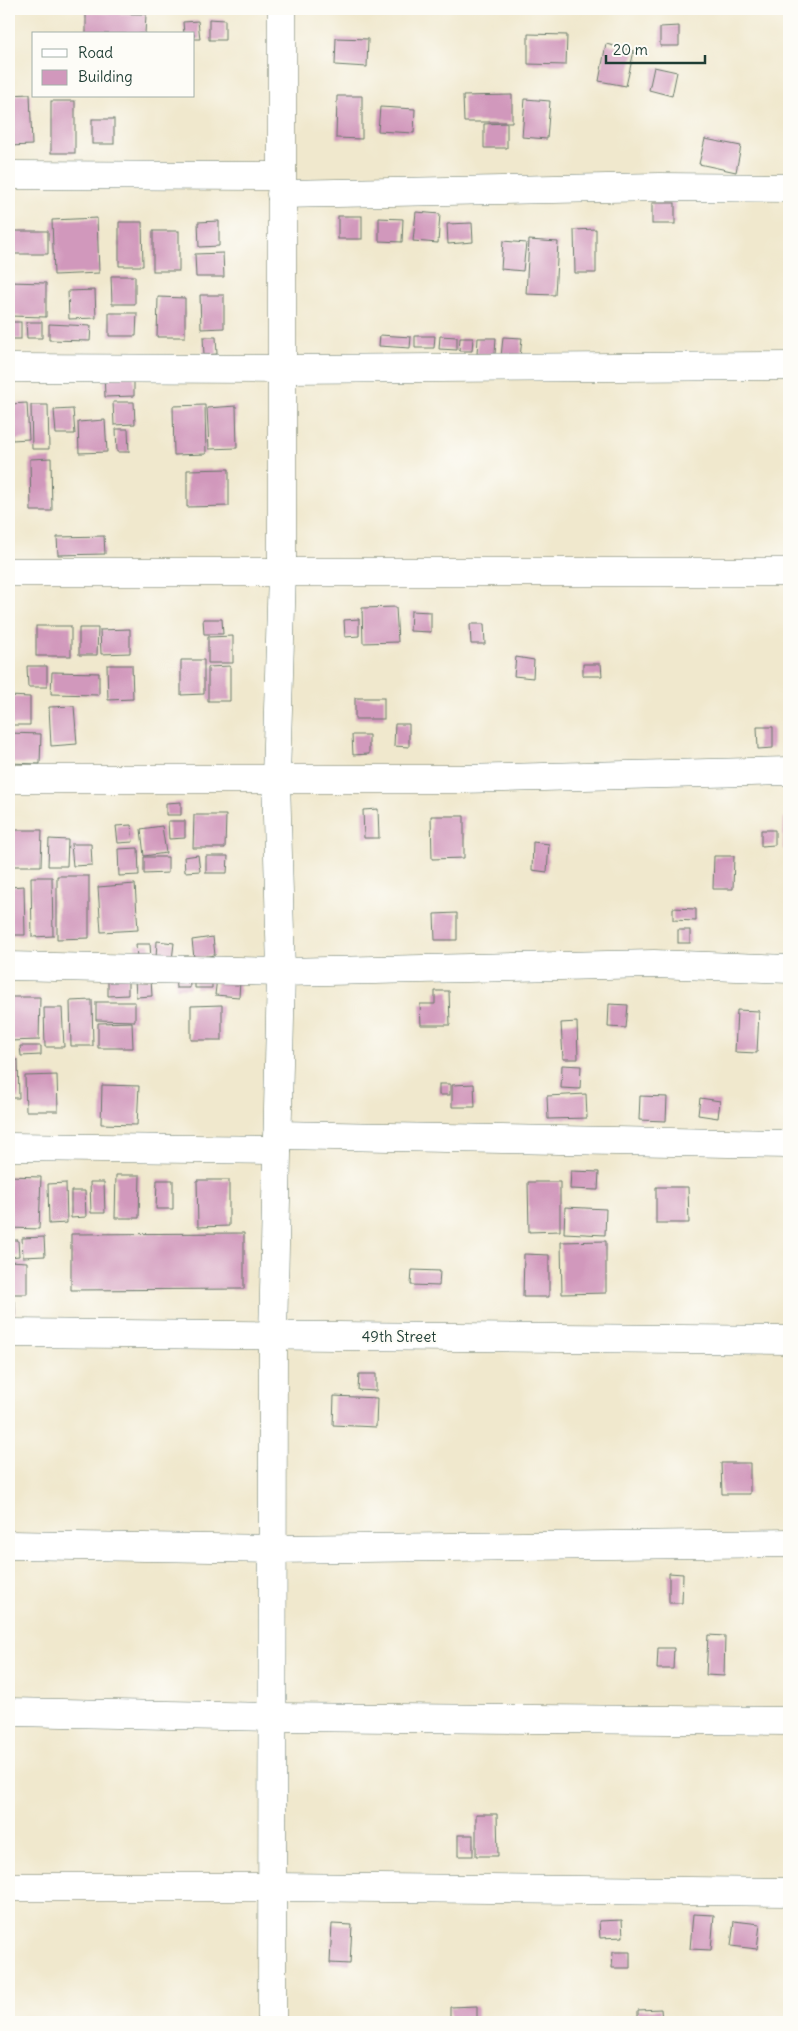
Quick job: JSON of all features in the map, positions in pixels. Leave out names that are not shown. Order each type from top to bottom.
[{"type":"street","points":[[272,2022],[273,1336],[281,972],[276,778],[282,572],[282,9]]},
{"type":"street","points":[[9,175],[281,185],[789,188]]},
{"type":"street","points":[[9,368],[283,369],[789,366]]},
{"type":"street","points":[[9,572],[789,572]]},
{"type":"street","points":[[9,779],[460,779],[789,771]]},
{"type":"street","points":[[9,966],[281,972],[654,964],[789,968]]},
{"type":"street","points":[[9,1147],[277,1142],[789,1144]]},
{"type":"street","name":"49th Street","points":[[9,1333],[789,1340]]},
{"type":"street","points":[[9,1545],[273,1549],[789,1543]]},
{"type":"street","points":[[9,1712],[273,1717],[789,1721]]},
{"type":"street","points":[[9,1887],[272,1886],[789,1892]]},
{"type":"building","points":[[86,13],[146,14],[145,32],[86,32]]},
{"type":"building","points":[[209,19],[225,20],[225,40],[209,40]]},
{"type":"building","points":[[198,21],[200,39],[195,39],[195,32],[184,32],[183,22]]},
{"type":"building","points":[[679,26],[679,46],[660,46],[660,27]]},
{"type":"building","points":[[528,34],[567,35],[566,65],[528,64]]},
{"type":"building","points":[[336,38],[368,39],[367,67],[335,65]]},
{"type":"building","points":[[606,44],[634,51],[626,86],[599,81]]},
{"type":"building","points":[[654,67],[677,72],[672,96],[649,90]]},
{"type":"building","points":[[30,94],[32,145],[9,146],[9,95]]},
{"type":"building","points":[[512,95],[512,122],[464,122],[463,96]]},
{"type":"building","points":[[337,96],[362,96],[362,139],[336,138]]},
{"type":"building","points":[[525,99],[550,101],[547,139],[522,137]]},
{"type":"building","points":[[51,101],[75,101],[75,153],[51,153]]},
{"type":"building","points":[[380,107],[415,109],[414,133],[378,131]]},
{"type":"building","points":[[92,119],[114,119],[114,144],[92,144]]},
{"type":"building","points":[[507,123],[507,148],[484,148],[484,124]]},
{"type":"building","points":[[705,139],[741,146],[736,172],[699,164]]},
{"type":"building","points":[[652,203],[675,203],[675,224],[652,224]]},
{"type":"building","points":[[416,212],[440,214],[438,243],[413,241]]},
{"type":"building","points":[[338,216],[362,216],[362,239],[338,239]]},
{"type":"building","points":[[97,218],[99,273],[54,275],[52,220]]},
{"type":"building","points":[[379,218],[403,219],[402,242],[379,241]]},
{"type":"building","points":[[219,221],[219,246],[199,247],[198,222]]},
{"type":"building","points":[[119,222],[142,222],[143,266],[119,266]]},
{"type":"building","points":[[472,223],[473,242],[448,244],[447,224]]},
{"type":"building","points":[[596,229],[596,273],[575,273],[574,230]]},
{"type":"building","points":[[11,231],[48,231],[48,254],[10,254]]},
{"type":"building","points":[[153,231],[179,231],[179,271],[153,271]]},
{"type":"building","points":[[529,240],[558,242],[555,295],[526,294]]},
{"type":"building","points":[[503,241],[526,243],[523,271],[501,269]]},
{"type":"building","points":[[223,253],[224,277],[196,277],[195,254]]},
{"type":"building","points":[[111,276],[135,276],[135,304],[112,304]]},
{"type":"building","points":[[9,282],[46,283],[46,317],[9,316]]},
{"type":"building","points":[[95,290],[96,318],[69,319],[68,291]]},
{"type":"building","points":[[200,295],[224,295],[224,328],[201,329]]},
{"type":"building","points":[[158,297],[185,298],[185,337],[157,337]]},
{"type":"building","points":[[109,313],[137,313],[136,336],[109,336]]},
{"type":"building","points":[[9,322],[21,322],[21,339],[9,339]]},
{"type":"building","points":[[26,322],[42,322],[42,338],[27,338]]},
{"type":"building","points":[[49,324],[91,326],[90,341],[49,340]]},
{"type":"building","points":[[380,335],[411,337],[410,348],[379,346]]},
{"type":"building","points":[[415,336],[435,336],[434,348],[415,348]]},
{"type":"building","points":[[440,336],[457,337],[457,350],[439,349]]},
{"type":"building","points":[[203,337],[216,337],[217,354],[204,355]]},
{"type":"building","points":[[503,337],[522,338],[520,358],[501,357]]},
{"type":"building","points":[[460,338],[473,338],[472,351],[459,351]]},
{"type":"building","points":[[478,338],[496,338],[495,354],[477,354]]},
{"type":"building","points":[[104,371],[134,371],[134,396],[105,397]]},
{"type":"building","points":[[113,402],[134,402],[135,424],[114,425]]},
{"type":"building","points":[[27,403],[29,439],[12,440],[10,404]]},
{"type":"building","points":[[31,405],[48,405],[49,449],[32,449]]},
{"type":"building","points":[[205,405],[206,454],[174,455],[173,406]]},
{"type":"building","points":[[236,406],[237,448],[209,449],[207,408]]},
{"type":"building","points":[[73,409],[75,434],[56,434],[54,410]]},
{"type":"building","points":[[105,420],[107,452],[79,453],[78,422]]},
{"type":"building","points":[[116,429],[128,429],[129,452],[117,452]]},
{"type":"building","points":[[51,458],[52,511],[31,511],[30,459]]},
{"type":"building","points":[[229,469],[229,506],[187,507],[187,470]]},
{"type":"building","points":[[104,536],[105,554],[58,555],[57,537]]},
{"type":"building","points":[[396,607],[398,642],[363,643],[362,608]]},
{"type":"building","points":[[411,611],[431,612],[431,632],[410,631]]},
{"type":"building","points":[[203,619],[222,619],[223,634],[204,634]]},
{"type":"building","points":[[359,619],[359,636],[345,637],[344,620]]},
{"type":"building","points":[[470,624],[484,624],[485,644],[471,644]]},
{"type":"building","points":[[36,626],[71,626],[71,656],[36,656]]},
{"type":"building","points":[[79,628],[98,628],[97,655],[79,655]]},
{"type":"building","points":[[130,629],[130,653],[101,654],[100,630]]},
{"type":"building","points":[[233,636],[233,663],[208,663],[208,637]]},
{"type":"building","points":[[516,657],[534,660],[533,678],[514,676]]},
{"type":"building","points":[[181,660],[204,660],[204,694],[181,695]]},
{"type":"building","points":[[583,664],[601,664],[602,676],[583,676]]},
{"type":"building","points":[[107,665],[132,665],[133,699],[108,700]]},
{"type":"building","points":[[27,666],[47,666],[47,687],[28,687]]},
{"type":"building","points":[[230,666],[230,701],[208,701],[208,667]]},
{"type":"building","points":[[52,672],[99,673],[99,695],[51,694]]},
{"type":"building","points":[[9,696],[30,697],[30,725],[9,725]]},
{"type":"building","points":[[355,698],[384,698],[384,719],[355,719]]},
{"type":"building","points":[[74,706],[77,744],[51,746],[49,707]]},
{"type":"building","points":[[395,724],[409,724],[409,747],[394,746]]},
{"type":"building","points":[[757,727],[773,727],[773,748],[758,749]]},
{"type":"building","points":[[9,733],[41,734],[40,764],[9,763]]},
{"type":"building","points":[[352,735],[369,735],[369,754],[353,755]]},
{"type":"building","points":[[181,802],[181,815],[166,815],[166,803]]},
{"type":"building","points":[[378,809],[379,838],[364,838],[363,810]]},
{"type":"building","points":[[194,815],[226,815],[225,848],[193,848]]},
{"type":"building","points":[[431,816],[464,816],[464,858],[432,859]]},
{"type":"building","points":[[784,818],[789,818],[789,849],[783,849]]},
{"type":"building","points":[[168,821],[185,821],[185,838],[169,839]]},
{"type":"building","points":[[131,825],[133,842],[118,843],[116,826]]},
{"type":"building","points":[[162,826],[166,853],[144,856],[141,829]]},
{"type":"building","points":[[9,830],[42,830],[41,866],[9,866]]},
{"type":"building","points":[[761,830],[775,830],[775,845],[761,846]]},
{"type":"building","points":[[49,839],[68,840],[67,866],[48,866]]},
{"type":"building","points":[[533,842],[549,844],[547,872],[532,870]]},
{"type":"building","points":[[71,844],[91,844],[92,865],[73,866]]},
{"type":"building","points":[[138,848],[139,875],[119,876],[118,849]]},
{"type":"building","points":[[198,855],[200,871],[185,872],[184,857]]},
{"type":"building","points":[[206,856],[228,856],[227,873],[206,873]]},
{"type":"building","points":[[714,856],[734,856],[733,889],[713,889]]},
{"type":"building","points":[[144,857],[168,857],[168,873],[144,874]]},
{"type":"building","points":[[57,876],[89,876],[89,938],[57,939]]},
{"type":"building","points":[[31,877],[52,877],[53,936],[32,937]]},
{"type":"building","points":[[135,884],[138,930],[101,932],[98,887]]},
{"type":"building","points":[[24,886],[25,935],[9,935],[9,887]]},
{"type":"building","points":[[673,908],[696,909],[696,921],[673,920]]},
{"type":"building","points":[[457,913],[457,940],[435,940],[434,914]]},
{"type":"building","points":[[678,930],[690,930],[690,943],[678,943]]},
{"type":"building","points":[[213,937],[215,955],[194,958],[192,940]]},
{"type":"building","points":[[157,941],[174,943],[172,960],[156,959]]},
{"type":"building","points":[[136,944],[150,944],[151,958],[137,959]]},
{"type":"building","points":[[108,973],[128,973],[128,995],[108,996]]},
{"type":"building","points":[[189,974],[190,988],[176,988],[175,976]]},
{"type":"building","points":[[195,975],[212,976],[212,988],[195,988]]},
{"type":"building","points":[[217,978],[240,980],[239,997],[215,995]]},
{"type":"building","points":[[135,979],[151,979],[152,996],[136,997]]},
{"type":"building","points":[[435,991],[449,991],[450,1025],[421,1025],[420,1004],[435,1004]]},
{"type":"building","points":[[9,997],[40,997],[39,1040],[9,1041]]},
{"type":"building","points":[[92,1000],[93,1046],[71,1046],[70,1001]]},
{"type":"building","points":[[96,1002],[135,1002],[135,1021],[96,1020]]},
{"type":"building","points":[[609,1004],[628,1005],[626,1028],[608,1027]]},
{"type":"building","points":[[222,1005],[222,1040],[191,1040],[191,1006]]},
{"type":"building","points":[[44,1008],[62,1008],[64,1047],[45,1047]]},
{"type":"building","points":[[737,1010],[759,1011],[757,1053],[735,1052]]},
{"type":"building","points":[[132,1022],[133,1048],[98,1048],[98,1023]]},
{"type":"building","points":[[577,1022],[578,1059],[563,1059],[561,1023]]},
{"type":"building","points":[[788,1038],[789,1052],[787,1052]]},
{"type":"building","points":[[20,1046],[41,1046],[41,1055],[21,1056]]},
{"type":"building","points":[[9,1060],[18,1060],[19,1098],[9,1098]]},
{"type":"building","points":[[562,1065],[581,1066],[580,1089],[561,1088]]},
{"type":"building","points":[[57,1075],[58,1111],[26,1111],[25,1076]]},
{"type":"building","points":[[439,1084],[450,1084],[450,1095],[439,1095]]},
{"type":"building","points":[[474,1084],[475,1107],[452,1107],[452,1085]]},
{"type":"building","points":[[102,1085],[139,1086],[137,1125],[101,1124]]},
{"type":"building","points":[[586,1094],[587,1118],[548,1119],[547,1096]]},
{"type":"building","points":[[640,1096],[667,1097],[666,1121],[639,1120]]},
{"type":"building","points":[[700,1098],[720,1101],[718,1118],[698,1115]]},
{"type":"building","points":[[571,1171],[599,1172],[598,1190],[570,1189]]},
{"type":"building","points":[[116,1175],[140,1175],[139,1218],[115,1218]]},
{"type":"building","points":[[9,1176],[41,1177],[39,1229],[9,1228]]},
{"type":"building","points":[[157,1180],[173,1180],[173,1209],[156,1209]]},
{"type":"building","points":[[197,1180],[229,1180],[229,1226],[198,1227]]},
{"type":"building","points":[[90,1182],[104,1182],[105,1213],[91,1213]]},
{"type":"building","points":[[528,1182],[560,1182],[560,1231],[529,1232]]},
{"type":"building","points":[[66,1183],[67,1223],[49,1224],[48,1184]]},
{"type":"building","points":[[656,1187],[688,1187],[689,1223],[656,1223]]},
{"type":"building","points":[[71,1191],[85,1191],[86,1217],[71,1218]]},
{"type":"building","points":[[565,1207],[606,1209],[605,1235],[564,1233]]},
{"type":"building","points":[[244,1233],[244,1289],[71,1290],[71,1234]]},
{"type":"building","points":[[44,1237],[45,1256],[23,1257],[22,1238]]},
{"type":"building","points":[[9,1240],[18,1240],[19,1256],[9,1257]]},
{"type":"building","points":[[606,1241],[606,1293],[562,1294],[561,1242]]},
{"type":"building","points":[[524,1254],[549,1255],[549,1297],[523,1297]]},
{"type":"building","points":[[9,1261],[27,1262],[27,1294],[9,1294]]},
{"type":"building","points":[[412,1270],[440,1271],[439,1286],[411,1285]]},
{"type":"building","points":[[9,1302],[15,1302],[15,1315],[9,1315]]},
{"type":"building","points":[[359,1374],[376,1374],[376,1391],[358,1390]]},
{"type":"building","points":[[334,1396],[377,1398],[376,1427],[333,1425]]},
{"type":"building","points":[[721,1463],[750,1463],[750,1494],[722,1494]]},
{"type":"building","points":[[669,1573],[683,1574],[682,1603],[669,1603]]},
{"type":"building","points":[[708,1635],[725,1636],[724,1676],[706,1675]]},
{"type":"building","points":[[658,1648],[674,1648],[673,1669],[657,1669]]},
{"type":"building","points":[[476,1814],[497,1814],[498,1856],[476,1856]]},
{"type":"building","points":[[458,1835],[473,1835],[473,1856],[458,1856]]},
{"type":"building","points":[[693,1914],[714,1915],[711,1950],[690,1949]]},
{"type":"building","points":[[622,1920],[623,1937],[600,1938],[599,1921]]},
{"type":"building","points":[[734,1921],[760,1924],[757,1949],[731,1946]]},
{"type":"building","points":[[332,1924],[352,1925],[350,1964],[330,1963]]},
{"type":"building","points":[[613,1952],[630,1952],[630,1968],[612,1968]]},
{"type":"building","points":[[477,2006],[477,2022],[450,2022],[450,2007]]},
{"type":"building","points":[[661,2009],[662,2022],[638,2022],[638,2010]]}]
